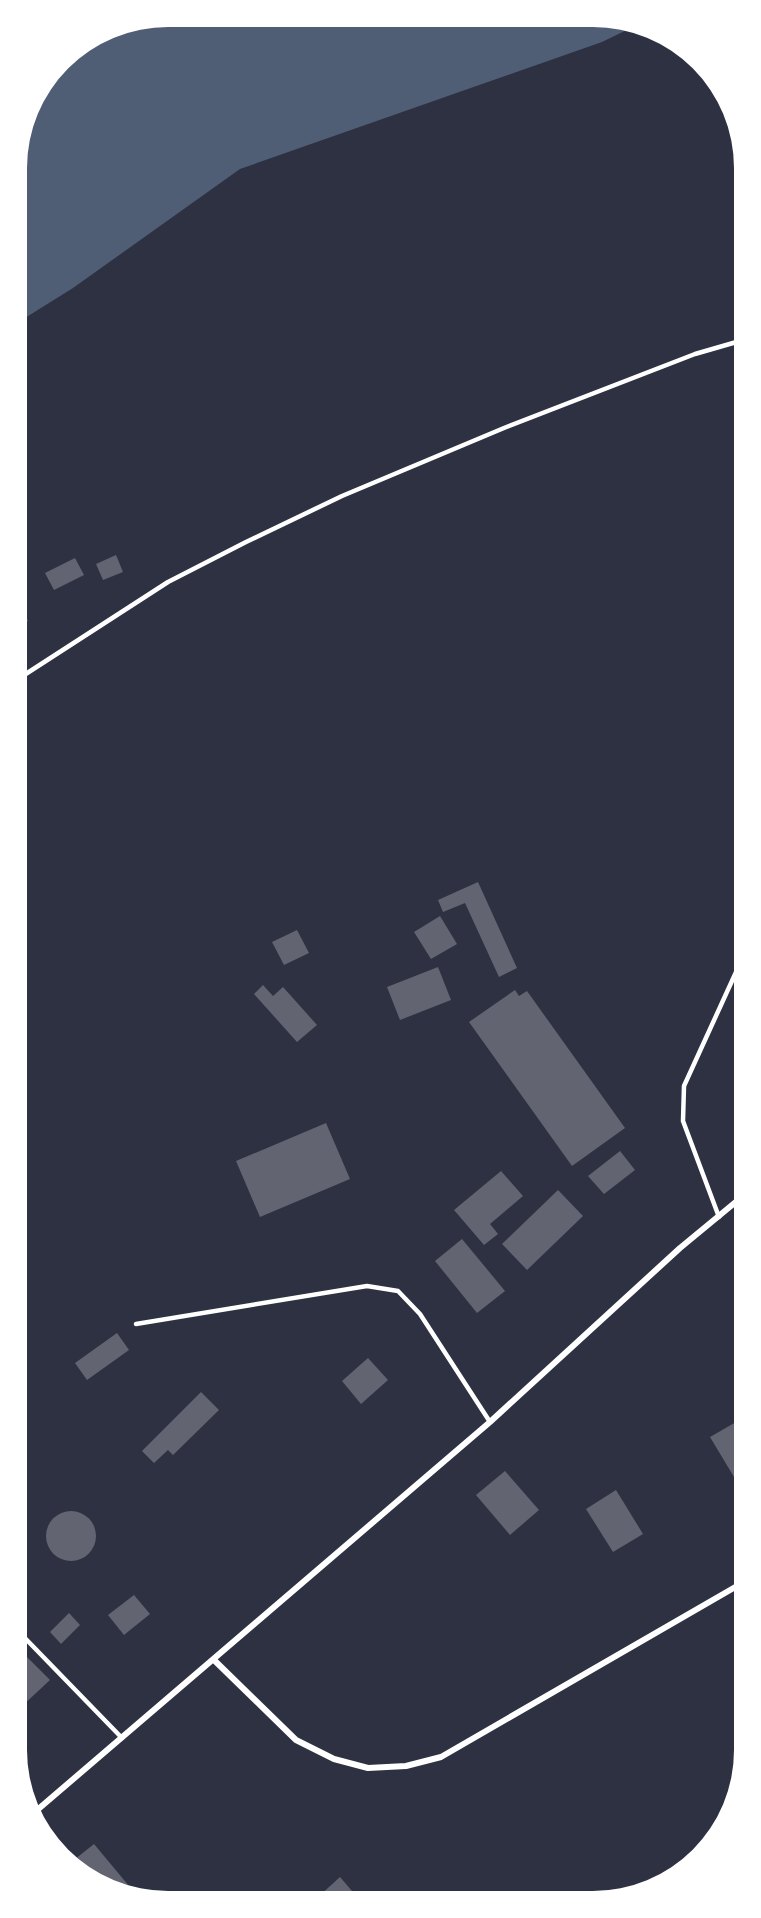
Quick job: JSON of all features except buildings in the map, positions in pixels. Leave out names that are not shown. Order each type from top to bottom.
[{"type":"street","points":[[40,1808],[490,1422],[680,1248],[734,1203]]},
{"type":"street","points":[[214,1660],[296,1740],[334,1759],[368,1768],[406,1766],[441,1757],[734,1588]]},
{"type":"lane","points":[[27,673],[168,582],[342,496],[525,419],[695,354],[734,343]]},
{"type":"lane","points":[[719,1217],[683,1121],[684,1086],[734,977]]},
{"type":"lane","points":[[136,1324],[367,1286],[398,1291],[420,1314],[490,1422]]},
{"type":"lane","points":[[27,1640],[122,1738]]},
{"type":"water","points":[[159,27],[602,27],[624,31],[602,42],[240,169],[73,288],[27,317],[28,150],[38,114],[56,82],[75,62],[114,38]]}]
